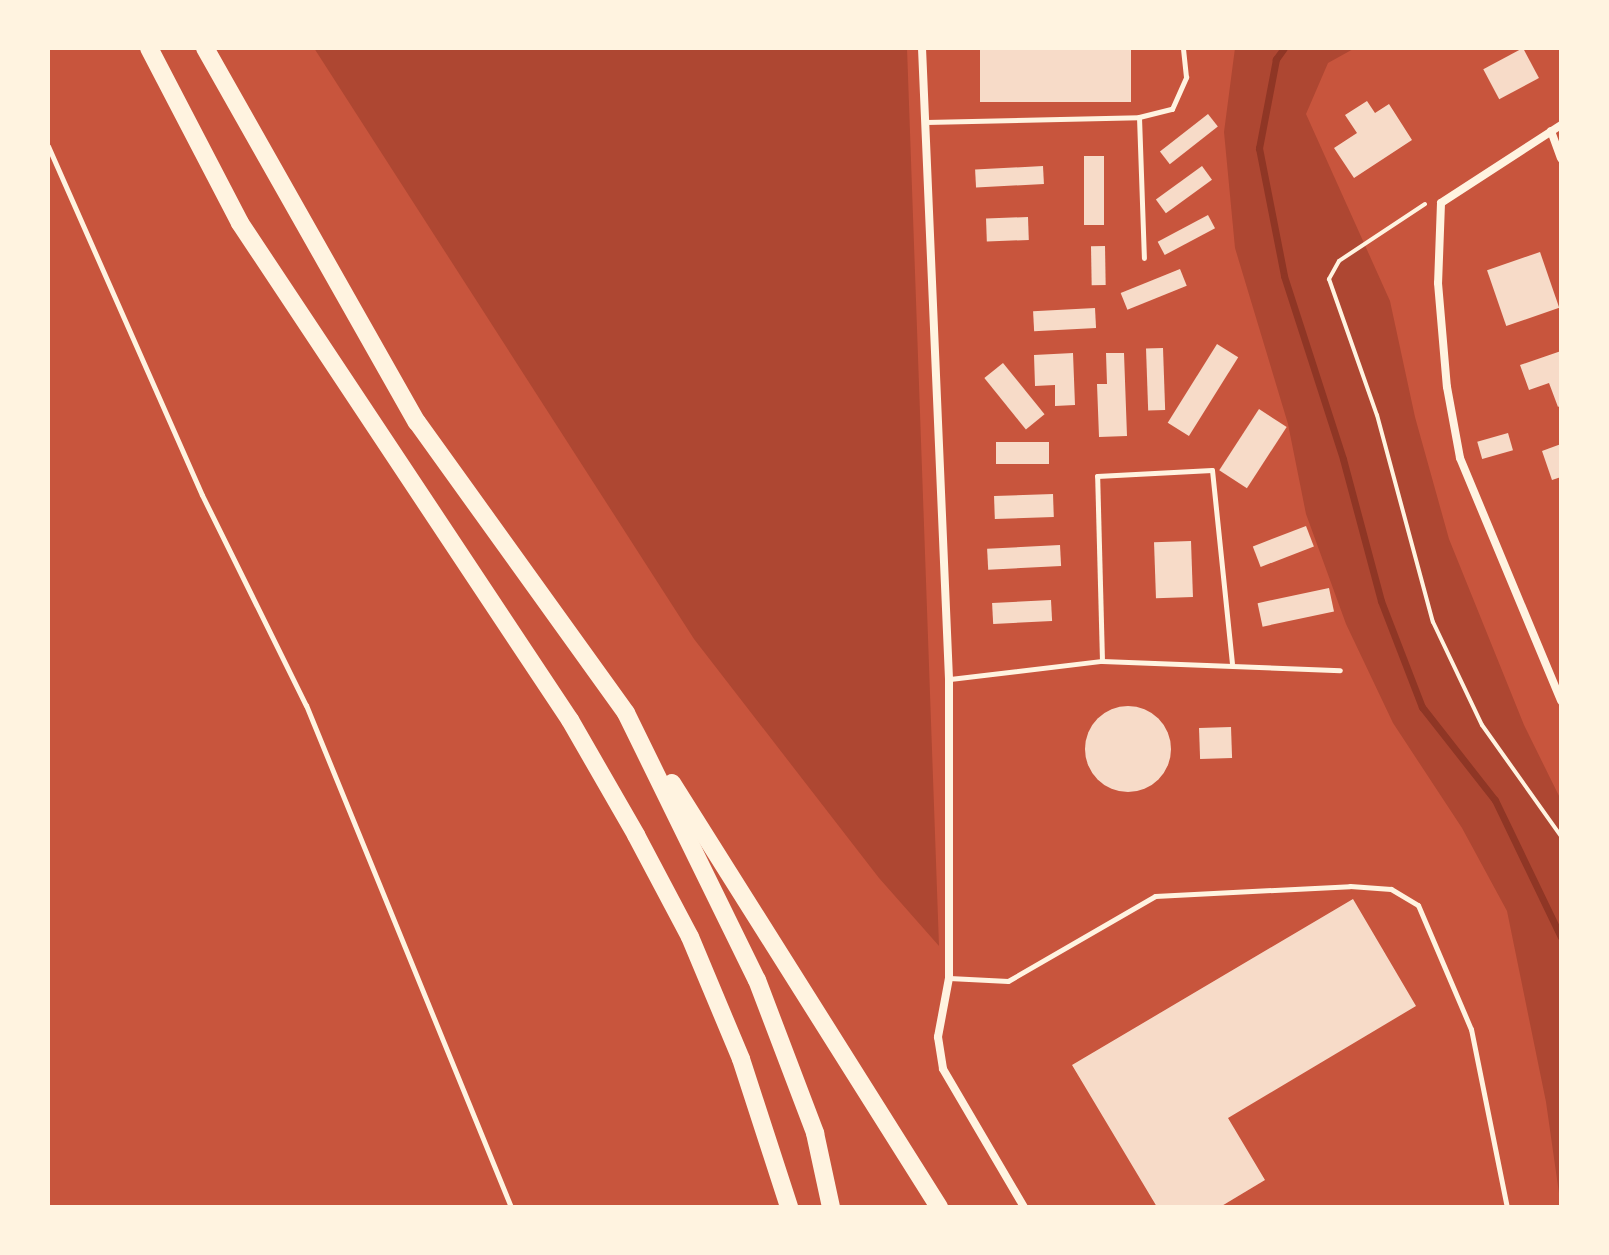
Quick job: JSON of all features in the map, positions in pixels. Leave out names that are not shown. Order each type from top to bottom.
[{"type":"main road","points":[[149,48],[240,223],[570,720],[636,835],[690,937],[724,1018],[789,1207]]},
{"type":"main road","points":[[205,48],[417,422],[626,713],[939,1207]]},
{"type":"main road","points":[[626,713],[757,980],[815,1133],[831,1207]]},
{"type":"street","points":[[922,48],[949,679],[949,978],[938,1037],[943,1069],[1024,1207]]},
{"type":"street","points":[[1561,125],[1441,203],[1438,283],[1447,387],[1460,458],[1561,701]]},
{"type":"street","points":[[1551,131],[1561,158]]},
{"type":"lane","points":[[925,122],[1139,117],[1172,109],[1186,77],[1183,48]]},
{"type":"lane","points":[[1139,117],[1144,258]]},
{"type":"lane","points":[[48,146],[202,495],[306,705],[511,1207]]},
{"type":"lane","points":[[1102,661],[1097,476],[1212,470],[1232,663]]},
{"type":"lane","points":[[949,679],[1026,674],[1102,661],[1232,663],[1340,670]]},
{"type":"lane","points":[[949,978],[1008,981],[1155,896],[1350,886],[1391,889],[1418,905],[1471,1029],[1507,1207]]},
{"type":"path","points":[[1435,195],[1339,261],[1329,279],[1377,415],[1433,622],[1482,725],[1561,836]]},
{"type":"shaded area","points":[[314,48],[907,48],[939,946],[879,878],[694,639]]},
{"type":"shaded area","points":[[1235,48],[1355,48],[1328,63],[1306,114],[1390,301],[1415,417],[1449,539],[1524,725],[1561,800],[1561,1207],[1546,1102],[1507,911],[1462,828],[1393,723],[1346,624],[1306,514],[1288,424],[1235,248],[1224,132]]},
{"type":"building","points":[[980,48],[1131,48],[1131,102],[980,102]]},
{"type":"building","points":[[1523,48],[1539,78],[1499,99],[1483,69]]},
{"type":"building","points":[[1367,101],[1375,113],[1389,104],[1412,140],[1354,178],[1334,148],[1357,133],[1345,115]]},
{"type":"building","points":[[1208,114],[1218,127],[1170,164],[1160,152]]},
{"type":"building","points":[[1084,156],[1104,156],[1104,225],[1084,225]]},
{"type":"building","points":[[1043,166],[1044,184],[976,188],[975,170]]},
{"type":"building","points":[[1202,166],[1212,180],[1166,213],[1156,200]]},
{"type":"building","points":[[1208,215],[1215,228],[1165,255],[1158,242]]},
{"type":"building","points":[[1028,217],[1029,240],[987,241],[986,218]]},
{"type":"building","points":[[1091,246],[1105,246],[1106,285],[1092,285]]},
{"type":"building","points":[[1540,252],[1559,308],[1506,326],[1487,270]]},
{"type":"building","points":[[1180,269],[1187,286],[1127,310],[1121,293]]},
{"type":"building","points":[[1095,308],[1096,328],[1034,331],[1033,311]]},
{"type":"building","points":[[1217,344],[1238,357],[1189,436],[1168,423]]},
{"type":"building","points":[[1163,348],[1165,410],[1148,411],[1146,349]]},
{"type":"building","points":[[1561,351],[1561,405],[1558,407],[1549,383],[1529,390],[1520,365]]},
{"type":"building","points":[[1073,353],[1075,405],[1055,406],[1055,385],[1035,386],[1034,355]]},
{"type":"building","points":[[1106,353],[1124,353],[1127,436],[1099,437],[1097,384],[1107,384]]},
{"type":"building","points":[[1003,363],[1045,414],[1026,429],[984,378]]},
{"type":"building","points":[[1259,409],[1287,427],[1247,488],[1219,470]]},
{"type":"building","points":[[1508,433],[1513,450],[1482,459],[1477,442]]},
{"type":"building","points":[[996,442],[1049,442],[1049,464],[996,464]]},
{"type":"building","points":[[1561,444],[1561,477],[1552,480],[1542,451]]},
{"type":"building","points":[[1053,494],[1054,517],[995,519],[994,496]]},
{"type":"building","points":[[1306,526],[1314,547],[1261,567],[1253,546]]},
{"type":"building","points":[[1191,541],[1193,597],[1156,598],[1154,542]]},
{"type":"building","points":[[1060,545],[1061,566],[988,570],[987,549]]},
{"type":"building","points":[[1329,588],[1334,611],[1263,627],[1258,603]]},
{"type":"building","points":[[1051,600],[1052,621],[993,624],[992,603]]},
{"type":"building","points":[[1128,706],[1145,709],[1159,718],[1168,732],[1171,749],[1168,766],[1159,780],[1145,789],[1128,792],[1111,789],[1097,780],[1088,766],[1085,749],[1088,732],[1097,718],[1111,709]]},
{"type":"building","points":[[1231,727],[1232,758],[1200,759],[1199,728]]},
{"type":"building","points":[[1353,899],[1416,1006],[1228,1118],[1265,1180],[1220,1207],[1157,1207],[1072,1065]]},
{"type":"waterway","points":[[1284,48],[1276,59],[1259,148],[1284,276],[1343,459],[1381,601],[1422,707],[1495,800],[1561,937]]}]
